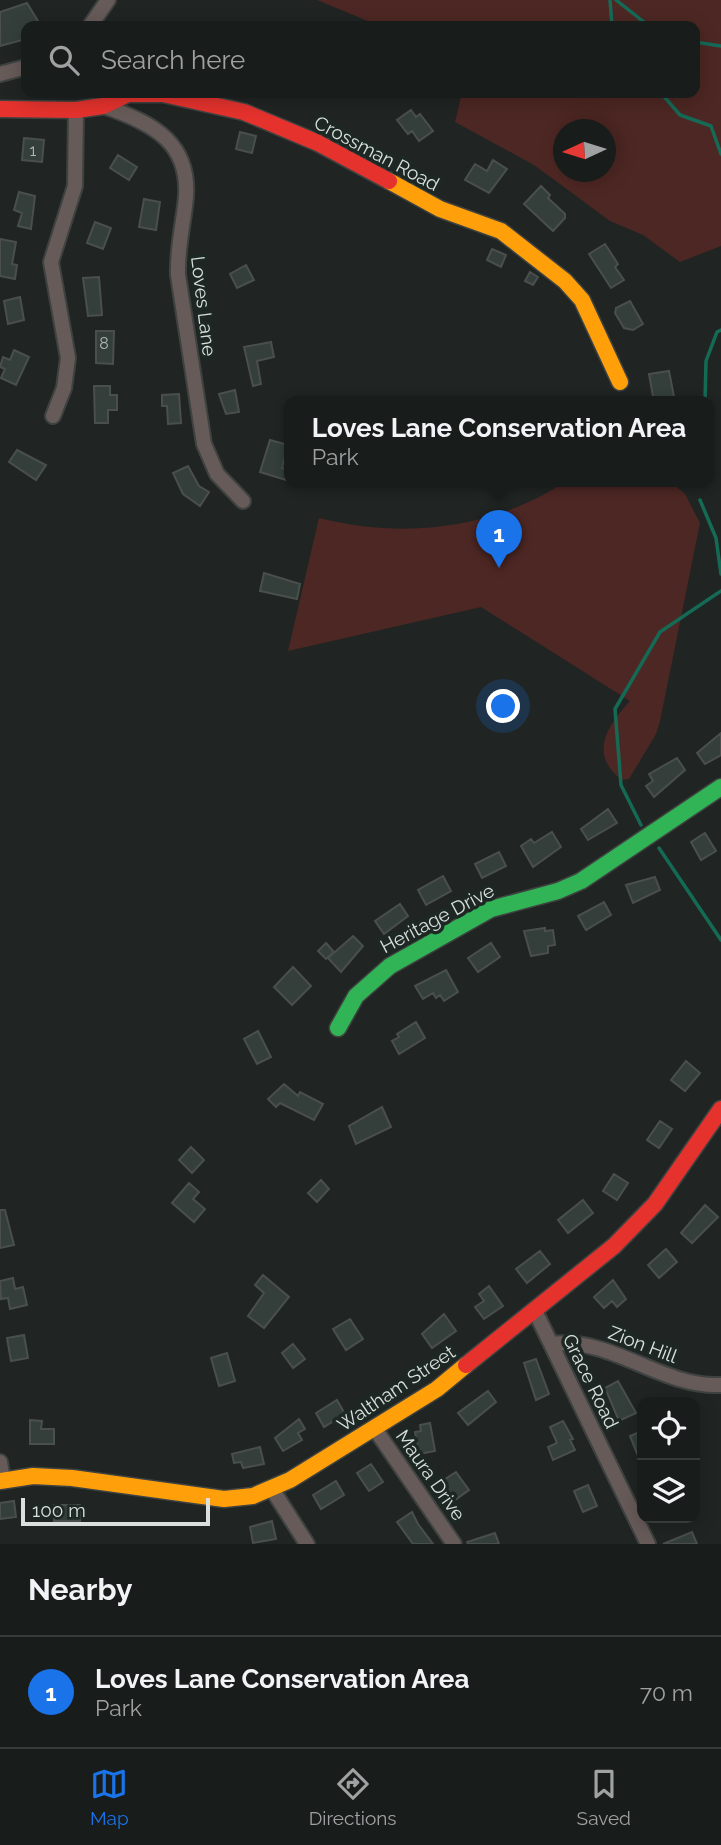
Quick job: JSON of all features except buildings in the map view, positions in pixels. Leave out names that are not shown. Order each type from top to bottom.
[{"type":"street","points":[[93,21],[108,0]]},
{"type":"street","points":[[0,74],[21,68]]},
{"type":"street","name":"Crossman Road","points":[[0,109],[76,110],[103,106],[120,98]]},
{"type":"street","name":"Crossman Road","points":[[174,98],[244,113],[318,143],[440,209],[501,231],[544,263],[578,295],[620,382]]},
{"type":"street","name":"Loves Lane","points":[[103,106],[136,118],[160,133],[182,159],[187,194],[178,251],[178,275],[202,436],[217,474],[243,501]]},
{"type":"street","points":[[53,416],[64,388],[68,358],[51,262],[75,186],[76,110]]},
{"type":"street","name":"Heritage Drive","points":[[338,1028],[356,996],[390,966],[491,909],[558,891],[581,881],[721,788]]},
{"type":"street","name":"Waltham Street","points":[[1,1481],[33,1476],[72,1478],[224,1499],[248,1497],[272,1489],[374,1429],[460,1373],[535,1311],[645,1216],[721,1109]]},
{"type":"street","name":"Grace Road","points":[[535,1311],[648,1544]]},
{"type":"street","name":"Zion Hill","points":[[552,1344],[581,1342],[688,1382],[721,1385]]},
{"type":"street","name":"Maura Drive","points":[[374,1429],[454,1544]]},
{"type":"street","points":[[0,1462],[1,1481]]},
{"type":"street","points":[[272,1489],[307,1544]]},
{"type":"shaded area","points":[[317,0],[721,0],[721,246],[680,262],[643,235],[610,221],[557,182],[616,182],[616,119],[553,119],[553,179],[534,165],[455,122],[461,98],[700,98],[700,21],[368,21]]},
{"type":"shaded area","points":[[556,487],[677,487],[685,494],[700,523],[660,721],[656,734],[629,779],[622,780],[611,770],[604,750],[609,729],[630,701],[481,607],[288,651],[319,518],[382,528],[446,526],[507,511]]},
{"type":"waterway","points":[[610,0],[612,21]]},
{"type":"waterway","points":[[616,0],[643,21]]},
{"type":"waterway","points":[[700,43],[721,46]]},
{"type":"waterway","points":[[665,98],[680,115],[711,126],[721,154]]},
{"type":"waterway","points":[[705,396],[706,361],[717,332],[721,330]]},
{"type":"waterway","points":[[700,500],[716,538],[721,574]]},
{"type":"waterway","points":[[641,825],[621,785],[615,709],[660,632],[721,591]]},
{"type":"waterway","points":[[659,848],[721,940]]},
{"type":"traffic: fast","points":[[338,1028],[356,996],[390,966],[491,909],[558,891],[581,881],[721,787]]},
{"type":"traffic: slow","points":[[389,181],[440,209],[501,231],[565,281],[582,300],[620,382]]},
{"type":"traffic: slow","points":[[0,1481],[33,1476],[72,1478],[224,1499],[253,1496],[290,1480],[437,1389],[466,1365]]},
{"type":"traffic: jam","points":[[0,109],[76,110],[103,106],[120,98]]},
{"type":"traffic: jam","points":[[181,98],[244,112],[318,143],[389,181]]},
{"type":"traffic: jam","points":[[466,1365],[614,1246],[655,1204],[721,1109]]},
{"type":"place","name":"Loves Lane Conservation Area","points":[[499,568]]}]
